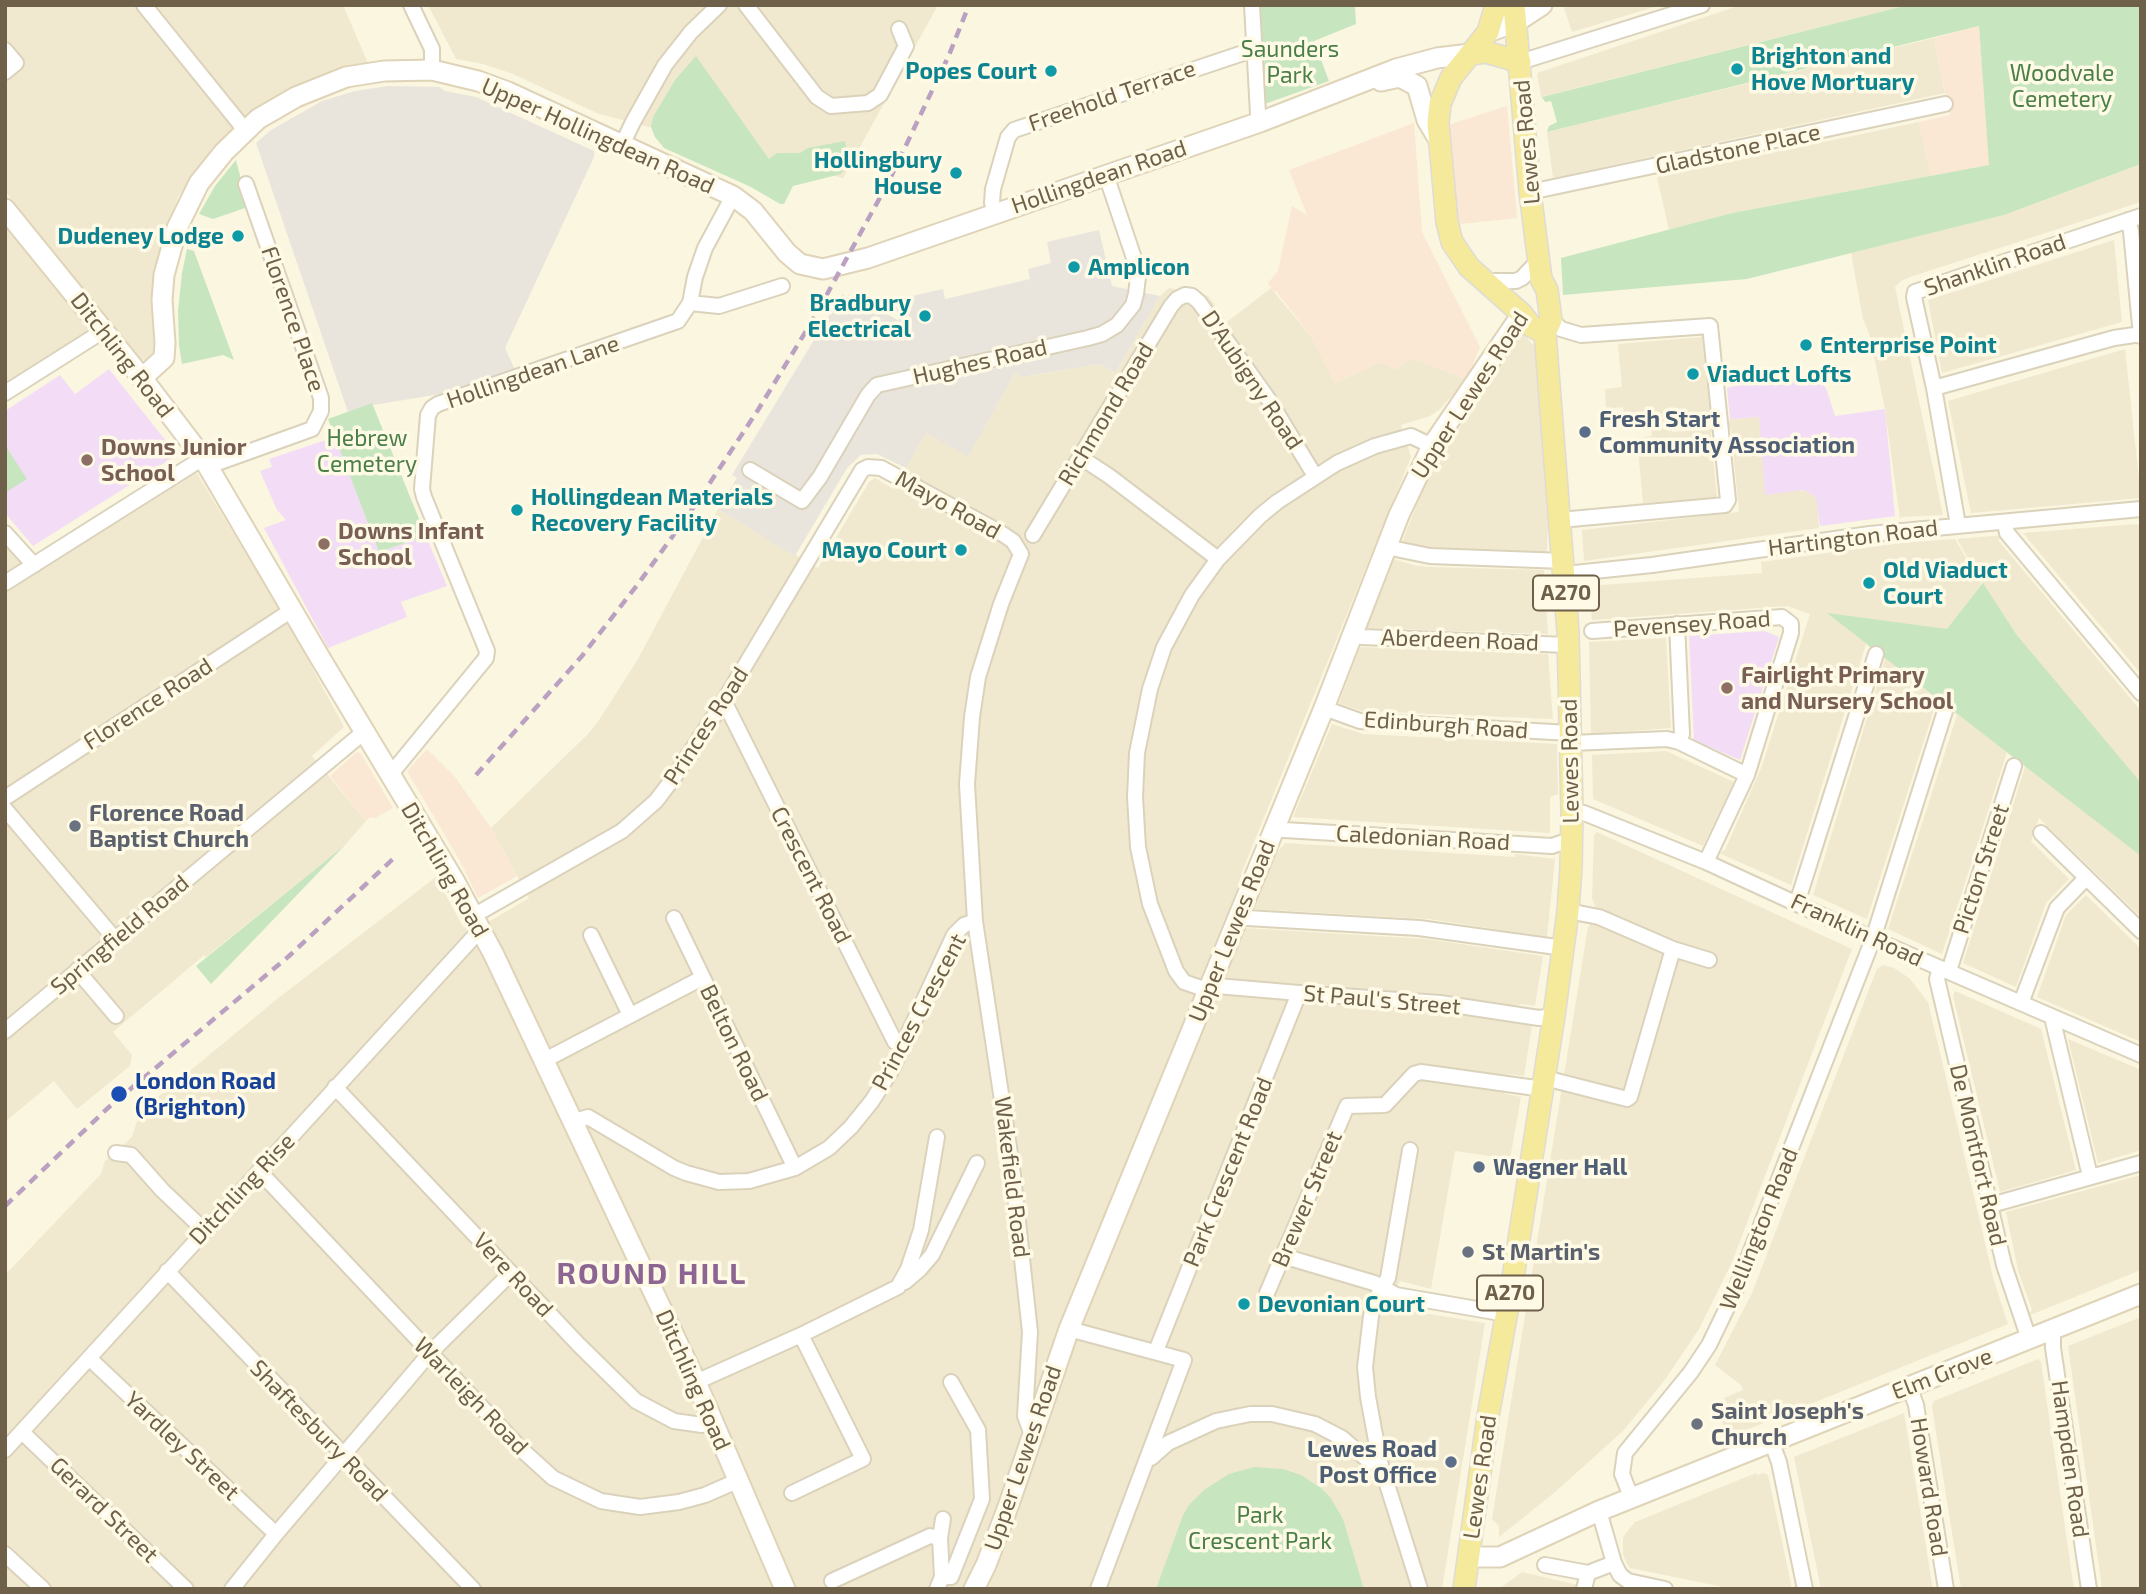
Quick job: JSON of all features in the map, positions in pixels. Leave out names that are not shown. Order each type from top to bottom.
[{"type":"main road","points":[[1496,5],[1488,32],[1448,83],[1438,115],[1447,222],[1452,242],[1469,267],[1522,314],[1531,326],[1548,327]]},
{"type":"main road","name":"Lewes Road","points":[[1470,1557],[1491,1398],[1527,1187],[1539,1085],[1554,1016],[1564,948],[1572,839],[1565,568],[1552,444],[1547,290],[1537,278],[1515,13]]},
{"type":"main road","points":[[1470,54],[1486,52],[1520,62]]},
{"type":"main road","name":"Upper Lewes Road","points":[[1522,314],[1537,278]]},
{"type":"main road","name":"A270","points":[[1464,1589],[1470,1557]]},
{"type":"street","points":[[144,5],[245,130]]},
{"type":"street","points":[[411,5],[432,49],[432,70]]},
{"type":"street","points":[[622,145],[665,65],[691,32],[719,5]]},
{"type":"street","points":[[746,5],[817,97],[831,106],[868,103],[880,95],[906,47],[899,29]]},
{"type":"street","points":[[1252,5],[1260,122]]},
{"type":"street","points":[[1488,32],[1515,13],[1542,5]]},
{"type":"street","points":[[1520,62],[1702,5]]},
{"type":"street","name":"Freehold Terrace","points":[[996,213],[992,203],[993,188],[1011,132],[1255,49]]},
{"type":"street","points":[[5,50],[16,63],[5,72]]},
{"type":"street","name":"Hollingdean Road","points":[[800,264],[823,269],[852,263],[1260,122],[1396,69],[1437,58],[1470,54]]},
{"type":"street","name":"Upper Hollingdean Road","points":[[142,378],[162,362],[165,355],[163,286],[169,252],[181,216],[206,173],[245,130],[282,104],[332,82],[384,71],[432,70],[478,81],[508,92],[733,196],[753,211],[800,264]]},
{"type":"street","points":[[1355,84],[1367,86],[1400,78],[1413,83],[1419,90],[1427,120],[1439,140]]},
{"type":"street","name":"Gladstone Place","points":[[1530,192],[1945,104]]},
{"type":"street","name":"Hughes Road","points":[[750,470],[802,501],[820,478],[877,384],[1088,338],[1117,325],[1134,301],[1138,277],[1106,175]]},
{"type":"street","name":"Florence Place","points":[[5,583],[206,462],[312,429],[321,411],[321,398],[246,184]]},
{"type":"street","points":[[733,196],[705,248],[690,303],[719,306],[782,286]]},
{"type":"street","name":"Ditchling Road","points":[[5,209],[142,378],[206,462],[477,923],[696,1382],[785,1589]]},
{"type":"street","points":[[1934,388],[2114,338],[2141,335],[2131,230],[2134,218]]},
{"type":"street","name":"Shanklin Road","points":[[1958,525],[1915,292],[2134,218]]},
{"type":"street","points":[[1485,281],[1537,278]]},
{"type":"street","name":"Richmond Road","points":[[1033,535],[1171,306],[1182,296]]},
{"type":"street","name":"D'Aubigny Road","points":[[1182,296],[1192,296],[1199,302],[1275,408],[1315,476]]},
{"type":"street","name":"Hollingdean Lane","points":[[390,775],[486,658],[487,652],[424,497],[428,415],[432,408],[678,321],[690,303]]},
{"type":"street","name":"Upper Lewes Road","points":[[972,1589],[1004,1516],[1069,1329],[1324,708],[1410,490],[1432,446],[1522,314]]},
{"type":"street","points":[[1548,327],[1581,335],[1710,327],[1728,500],[1725,505],[1560,520]]},
{"type":"street","points":[[5,393],[103,331]]},
{"type":"street","points":[[1208,987],[1181,979],[1156,923],[1138,847],[1136,777],[1143,719],[1164,647],[1192,596],[1218,559],[1260,516],[1315,476],[1356,454],[1407,436],[1416,436],[1432,446]]},
{"type":"street","points":[[1080,457],[1218,559]]},
{"type":"street","name":"Mayo Road","points":[[868,467],[887,471],[1001,533],[1013,541],[1021,554],[985,649],[972,717],[967,784],[975,921]]},
{"type":"street","name":"Princes Road","points":[[477,923],[622,831],[642,815],[669,784],[722,704],[806,566],[852,483],[859,472],[868,467]]},
{"type":"street","name":"Hartington Road","points":[[1387,547],[1430,556],[1565,568],[1664,563],[1833,538],[2141,509]]},
{"type":"street","points":[[2005,523],[2006,531],[2141,693]]},
{"type":"street","points":[[5,533],[34,565]]},
{"type":"street","name":"Florence Road","points":[[5,798],[292,610]]},
{"type":"street","name":"Pevensey Road","points":[[1592,631],[1782,617],[1790,622],[1791,633],[1746,775]]},
{"type":"street","points":[[1677,624],[1682,734],[1679,742],[1746,775],[1706,862]]},
{"type":"street","name":"Aberdeen Road","points":[[1353,634],[1362,637],[1568,645]]},
{"type":"street","points":[[1797,903],[1876,654]]},
{"type":"street","name":"Crescent Road","points":[[722,704],[727,707],[895,1042],[903,1045]]},
{"type":"street","name":"Edinburgh Road","points":[[1324,708],[1360,721],[1571,738],[1667,739],[1679,742]]},
{"type":"street","name":"Wellington Road","points":[[1632,1499],[1622,1474],[1625,1453],[1673,1396],[1716,1331],[1760,1231],[1873,939],[1946,709]]},
{"type":"street","name":"Springfield Road","points":[[5,1031],[364,732]]},
{"type":"street","name":"Picton Street","points":[[1944,970],[2014,766]]},
{"type":"street","points":[[5,809],[115,939]]},
{"type":"street","name":"Franklin Road","points":[[1572,812],[1589,814],[1706,862],[1873,939],[2141,1055]]},
{"type":"street","name":"Caledonian Road","points":[[1275,827],[1284,830],[1552,846],[1572,839]]},
{"type":"street","points":[[2041,832],[2141,931]]},
{"type":"street","points":[[2021,1003],[2057,908],[2086,878]]},
{"type":"street","points":[[1568,911],[1599,917],[1673,949],[1709,960]]},
{"type":"street","points":[[1239,916],[1419,928],[1564,948]]},
{"type":"street","name":"Belton Road","points":[[674,918],[794,1168]]},
{"type":"street","name":"Princes Crescent","points":[[572,1122],[588,1117],[674,1168],[719,1182],[757,1180],[794,1168],[829,1148],[851,1127],[882,1086],[954,935],[964,925],[975,921]]},
{"type":"street","name":"Wakefield Road","points":[[975,921],[1012,1167],[1022,1256],[1030,1332],[1025,1416],[1031,1432]]},
{"type":"street","name":"Ditchling Rise","points":[[5,1450],[335,1087],[477,923]]},
{"type":"street","points":[[591,935],[631,1015]]},
{"type":"street","points":[[1539,1085],[1627,1099],[1633,1093],[1673,949]]},
{"type":"street","points":[[77,970],[116,1016]]},
{"type":"street","name":"De Montfort Road","points":[[1944,970],[1937,979],[2009,1282],[2029,1339]]},
{"type":"street","points":[[543,1061],[702,978]]},
{"type":"street","name":"St Paul's Street","points":[[1208,987],[1440,1003],[1539,1018],[1554,1016]]},
{"type":"street","name":"Park Crescent Road","points":[[1156,1351],[1299,993]]},
{"type":"street","points":[[2052,1017],[2090,1176]]},
{"type":"street","name":"Brewer Street","points":[[1267,1293],[1347,1106],[1385,1105],[1415,1074],[1421,1072],[1539,1085]]},
{"type":"street","name":"Vere Road","points":[[335,1087],[579,1345],[644,1408],[664,1418],[688,1424],[702,1425],[712,1420]]},
{"type":"street","points":[[898,1287],[908,1269],[921,1230],[937,1138]]},
{"type":"street","points":[[1410,1150],[1388,1278],[1374,1302],[1366,1359],[1368,1397],[1380,1462],[1420,1589]]},
{"type":"street","points":[[116,1153],[131,1155],[162,1190],[204,1230]]},
{"type":"street","points":[[696,1382],[801,1335],[898,1287],[915,1275],[932,1255],[977,1163]]},
{"type":"street","points":[[1991,1205],[2141,1163]]},
{"type":"street","name":"Warleigh Road","points":[[259,1171],[521,1449],[553,1479],[614,1504],[653,1507],[705,1495],[737,1481]]},
{"type":"street","points":[[1283,1256],[1374,1283],[1396,1295],[1506,1314]]},
{"type":"street","name":"Shaftesbury Road","points":[[167,1271],[473,1589]]},
{"type":"street","points":[[237,1587],[276,1534],[430,1353],[511,1273]]},
{"type":"street","name":"Elm Grove","points":[[1470,1557],[1500,1556],[1599,1511],[2141,1294]]},
{"type":"street","points":[[1069,1329],[1184,1360],[1098,1589]]},
{"type":"street","name":"Hampden Road","points":[[2053,1330],[2053,1348],[2089,1589]]},
{"type":"street","points":[[796,1486],[863,1459],[801,1335]]},
{"type":"street","name":"Yardley Street","points":[[89,1358],[276,1534]]},
{"type":"street","points":[[943,1581],[982,1499],[978,1430],[951,1382]]},
{"type":"street","name":"Howard Road","points":[[1909,1386],[1916,1405],[1946,1589]]},
{"type":"street","points":[[1147,1462],[1168,1443],[1216,1421],[1250,1414],[1272,1414],[1315,1424],[1342,1438],[1370,1462],[1380,1462]]},
{"type":"street","name":"Gerard Street","points":[[22,1432],[186,1589]]},
{"type":"street","points":[[1772,1441],[1779,1462],[1805,1589]]},
{"type":"street","points":[[1599,1511],[1614,1563],[1625,1579],[1665,1589]]},
{"type":"street","points":[[943,1519],[940,1538],[943,1581]]},
{"type":"street","points":[[832,1581],[930,1536],[940,1538]]},
{"type":"street","points":[[5,1554],[43,1589]]},
{"type":"street","points":[[1545,1565],[1587,1573],[1614,1563]]},
{"type":"street","points":[[1584,1589],[1587,1573]]},
{"type":"street","points":[[943,1581],[972,1589]]},
{"type":"shaded area","points":[[5,5],[343,5],[368,63],[339,69],[282,92],[247,115],[207,156],[178,197],[161,245],[152,287],[154,352],[146,360],[141,360],[5,191]]},
{"type":"shaded area","points":[[428,5],[938,5],[843,178],[599,114],[513,74],[456,59]]},
{"type":"shaded area","points":[[1570,5],[1661,5],[1572,32],[1564,8]]},
{"type":"shaded area","points":[[1741,5],[1908,5],[1541,97],[1537,73]]},
{"type":"shaded area","points":[[1979,26],[1990,165],[1931,176],[1919,122],[1950,115],[1934,38]]},
{"type":"shaded area","points":[[1934,38],[1945,93],[1553,178],[1547,132]]},
{"type":"shaded area","points":[[388,86],[439,87],[445,91],[476,97],[594,151],[594,157],[505,348],[515,370],[453,392],[372,404],[348,412],[256,143],[271,130],[322,101],[355,91]]},
{"type":"shaded area","points":[[1507,106],[1517,218],[1461,224],[1457,228],[1448,125]]},
{"type":"shaded area","points":[[1919,122],[1931,176],[1732,213],[1669,230],[1657,177]]},
{"type":"shaded area","points":[[1414,123],[1422,232],[1480,347],[1467,379],[1411,358],[1395,370],[1381,362],[1335,383],[1312,338],[1268,283],[1278,271],[1292,206],[1307,215],[1289,170]]},
{"type":"shaded area","points":[[2141,164],[2141,202],[1910,277],[1895,287],[1943,515],[1900,519],[1885,409],[1869,333],[1863,319],[1851,253],[2004,215]]},
{"type":"shaded area","points":[[5,225],[103,331],[5,394]]},
{"type":"shaded area","points":[[1099,230],[1112,286],[1160,296],[1115,373],[1100,364],[1022,377],[1015,373],[968,457],[926,433],[906,468],[877,454],[861,455],[847,468],[795,556],[718,509],[737,478],[732,475],[842,294],[876,315],[880,310],[899,321],[894,300],[943,289],[945,299],[1030,279],[1028,269],[1051,263],[1047,242]]},
{"type":"shaded area","points":[[2114,240],[2122,322],[1942,373],[1928,300]]},
{"type":"shaded area","points":[[1169,288],[1208,296],[1227,322],[1271,288],[1312,338],[1335,383],[1381,362],[1396,369],[1411,358],[1467,379],[1440,409],[1430,416],[1401,425],[1411,457],[1241,874],[1250,884],[1245,928],[1426,939],[1543,956],[1535,1006],[1522,1004],[1512,1007],[1511,1017],[1515,1023],[1532,1026],[1524,1076],[1503,1076],[1501,1089],[1505,1094],[1521,1097],[1510,1159],[1455,1151],[1431,1289],[1400,1281],[1386,1307],[1485,1323],[1442,1589],[5,1589],[5,1275],[101,1174],[105,1161],[132,1137],[140,1112],[277,999],[436,877],[463,927],[492,920],[529,898],[491,828],[589,733],[599,720],[638,659],[718,509],[818,568],[869,482],[875,478],[893,489],[926,433],[968,456],[1015,373],[1023,377],[1100,364],[1115,373],[1160,296]]},
{"type":"shaded area","points":[[1520,330],[1535,347],[1548,527],[1547,552],[1436,549],[1402,542],[1435,467],[1481,393],[1480,384]]},
{"type":"shaded area","points":[[1702,337],[1710,415],[1671,418],[1672,432],[1714,429],[1711,433],[1717,498],[1643,503],[1637,438],[1652,436],[1650,413],[1624,414],[1623,407],[1606,409],[1605,389],[1622,387],[1618,344]]},
{"type":"shaded area","points":[[2125,349],[2141,498],[1971,513],[1948,401]]},
{"type":"shaded area","name":"Downs Junior School","points":[[109,369],[177,455],[33,546],[5,513],[5,411],[60,375],[75,394]]},
{"type":"shaded area","points":[[1755,381],[1821,381],[1826,388],[1835,416],[1885,409],[1895,516],[1820,526],[1816,497],[1804,490],[1765,495],[1759,417],[1730,419],[1727,388]]},
{"type":"shaded area","points":[[1759,417],[1800,491],[1804,490],[1817,497],[1819,528],[1584,561],[1582,530],[1739,512],[1731,429],[1728,427],[1730,419]]},
{"type":"shaded area","name":"Downs Infant School","points":[[335,437],[379,552],[426,536],[447,586],[401,602],[407,617],[328,648],[264,528],[286,520],[277,510],[260,471],[272,467],[269,459]]},
{"type":"shaded area","points":[[193,467],[287,621],[344,727],[312,756],[366,821],[345,845],[206,957],[204,955],[113,1032],[132,1055],[130,1066],[77,1109],[54,1081],[5,1122],[5,532],[34,565]]},
{"type":"shaded area","points":[[2137,524],[2141,528],[2141,674],[2023,533]]},
{"type":"shaded area","points":[[2005,535],[1998,540],[2141,711],[2141,917],[2039,818],[2031,841],[2069,879],[2046,903],[2016,987],[1963,963],[2025,767],[2007,752],[1942,954],[1888,929],[1957,715],[1937,700],[1867,919],[1813,895],[1885,659],[1866,644],[1791,885],[1719,853],[1725,850],[1762,766],[1810,614],[1787,606],[1592,620],[1589,586],[1762,573],[1761,562],[1900,543],[1955,539],[1982,585],[1957,539]]},
{"type":"shaded area","points":[[1393,559],[1430,567],[1544,570],[1548,634],[1366,628]]},
{"type":"shaded area","name":"Fairlight Primary and Nursery School","points":[[1764,631],[1779,637],[1740,760],[1694,740],[1689,636]]},
{"type":"shaded area","points":[[1666,638],[1671,728],[1591,734],[1589,642]]},
{"type":"shaded area","points":[[1360,647],[1548,654],[1553,719],[1362,711],[1341,704],[1339,703]]},
{"type":"shaded area","points":[[1332,724],[1363,734],[1557,744],[1558,794],[1550,797],[1550,833],[1293,817]]},
{"type":"shaded area","points":[[427,749],[455,777],[491,828],[517,876],[478,898],[460,861],[407,771]]},
{"type":"shaded area","points":[[1666,751],[1734,782],[1703,846],[1593,799],[1592,755]]},
{"type":"shaded area","points":[[357,752],[361,754],[393,808],[366,821],[330,776]]},
{"type":"shaded area","points":[[1597,832],[1852,949],[1732,1262],[1699,1329],[1664,1381],[1623,1431],[1554,1493],[1499,1537],[1499,1526],[1492,1519],[1588,927],[1595,906],[1592,898],[1594,835]]},
{"type":"shaded area","points":[[1285,843],[1515,857],[1515,854],[1555,859],[1547,937],[1429,919],[1253,909],[1276,854]]},
{"type":"shaded area","points":[[2086,895],[2141,949],[2141,1042],[2037,997],[2066,915]]},
{"type":"shaded area","points":[[1883,965],[1894,968],[1909,978],[1928,1002],[1994,1281],[2008,1324],[1729,1437],[1720,1418],[1730,1413],[1724,1398],[1743,1390],[1741,1385],[1715,1365],[1752,1293],[1873,979],[1877,969]]},
{"type":"shaded area","points":[[1955,991],[2041,1029],[2076,1170],[2000,1192],[1953,996]]},
{"type":"shaded area","points":[[2068,1039],[2141,1070],[2141,1150],[2098,1163]]},
{"type":"shaded area","points":[[2141,1175],[2141,1270],[2028,1316],[2032,1310],[2018,1270],[2006,1212]]},
{"type":"shaded area","points":[[2141,1317],[2141,1589],[2102,1589],[2068,1346]]},
{"type":"shaded area","points":[[2038,1359],[2041,1362],[2074,1589],[1961,1589],[1932,1407],[1934,1401]]},
{"type":"shaded area","points":[[1904,1413],[1933,1589],[1821,1589],[1794,1457]]},
{"type":"shaded area","points":[[1756,1473],[1768,1475],[1792,1589],[1733,1589],[1630,1568],[1627,1564],[1623,1555],[1623,1537],[1635,1522]]},
{"type":"shaded area","points":[[1522,1572],[1578,1585],[1604,1589],[1499,1589]]},
{"type":"green space","name":"Saunders Park","points":[[1258,5],[1355,5],[1356,24],[1314,41],[1329,81],[1262,105]]},
{"type":"green space","name":"Woodvale Cemetery","points":[[1908,5],[2141,5],[2141,164],[2004,215],[1747,279],[1563,295],[1561,258],[1732,213],[1989,165],[1979,26],[1547,132],[1549,126],[1557,122],[1551,101],[1545,102],[1542,97]]},
{"type":"green space","points":[[696,56],[769,159],[777,153],[800,153],[808,148],[845,141],[849,160],[841,174],[793,186],[784,204],[780,204],[751,187],[664,148],[651,127],[653,117],[675,80]]},
{"type":"green space","points":[[236,160],[248,207],[213,219],[199,214],[215,186]]},
{"type":"green space","points":[[187,249],[194,251],[234,360],[223,355],[182,364],[178,311]]},
{"type":"green space","name":"Hebrew Cemetery","points":[[372,403],[426,536],[379,552],[328,419]]},
{"type":"green space","points":[[5,445],[27,479],[5,493]]},
{"type":"green space","points":[[1983,583],[2016,634],[2141,783],[2141,856],[1827,613],[1947,629]]},
{"type":"green space","points":[[345,845],[246,948],[211,984],[196,966]]},
{"type":"green space","name":"Park Crescent Park","points":[[1254,1467],[1283,1469],[1301,1475],[1330,1497],[1343,1519],[1364,1589],[1156,1589],[1189,1505],[1204,1490],[1229,1474]]},
{"type":"railway","points":[[476,775],[582,656],[638,584],[696,504],[758,410],[814,318],[889,181],[949,55],[969,5]]},
{"type":"railway","points":[[5,1206],[109,1107],[289,956],[394,858]]},
{"type":"place","name":"Brighton and Hove Mortuary","points":[[1737,69]]},
{"type":"place","name":"Popes Court","points":[[1051,71]]},
{"type":"place","name":"Hollingbury House","points":[[956,173]]},
{"type":"place","name":"Dudeney Lodge","points":[[238,236]]},
{"type":"place","name":"Amplicon","points":[[1074,267]]},
{"type":"place","name":"Bradbury Electrical","points":[[925,316]]},
{"type":"place","name":"Enterprise Point","points":[[1806,345]]},
{"type":"place","name":"Viaduct Lofts","points":[[1693,374]]},
{"type":"place","name":"Fresh Start Community Association","points":[[1585,432]]},
{"type":"place","name":"Downs Junior School","points":[[87,460]]},
{"type":"place","name":"Hollingdean Materials Recovery Facility","points":[[517,510]]},
{"type":"place","name":"Downs Infant School","points":[[324,544]]},
{"type":"place","name":"Mayo Court","points":[[961,550]]},
{"type":"place","name":"Old Viaduct Court","points":[[1869,583]]},
{"type":"place","name":"Fairlight Primary and Nursery School","points":[[1727,688]]},
{"type":"place","name":"Florence Road Baptist Church","points":[[75,826]]},
{"type":"place","name":"London Road (Brighton)","points":[[119,1094]]},
{"type":"place","name":"Wagner Hall","points":[[1479,1167]]},
{"type":"place","name":"St Martin's","points":[[1468,1252]]},
{"type":"place","name":"Devonian Court","points":[[1244,1304]]},
{"type":"place","name":"Saint Joseph's Church","points":[[1697,1424]]},
{"type":"place","name":"Lewes Road Post Office","points":[[1451,1462]]},
{"type":"district","name":"ROUND HILL","points":[[652,1274]]}]
